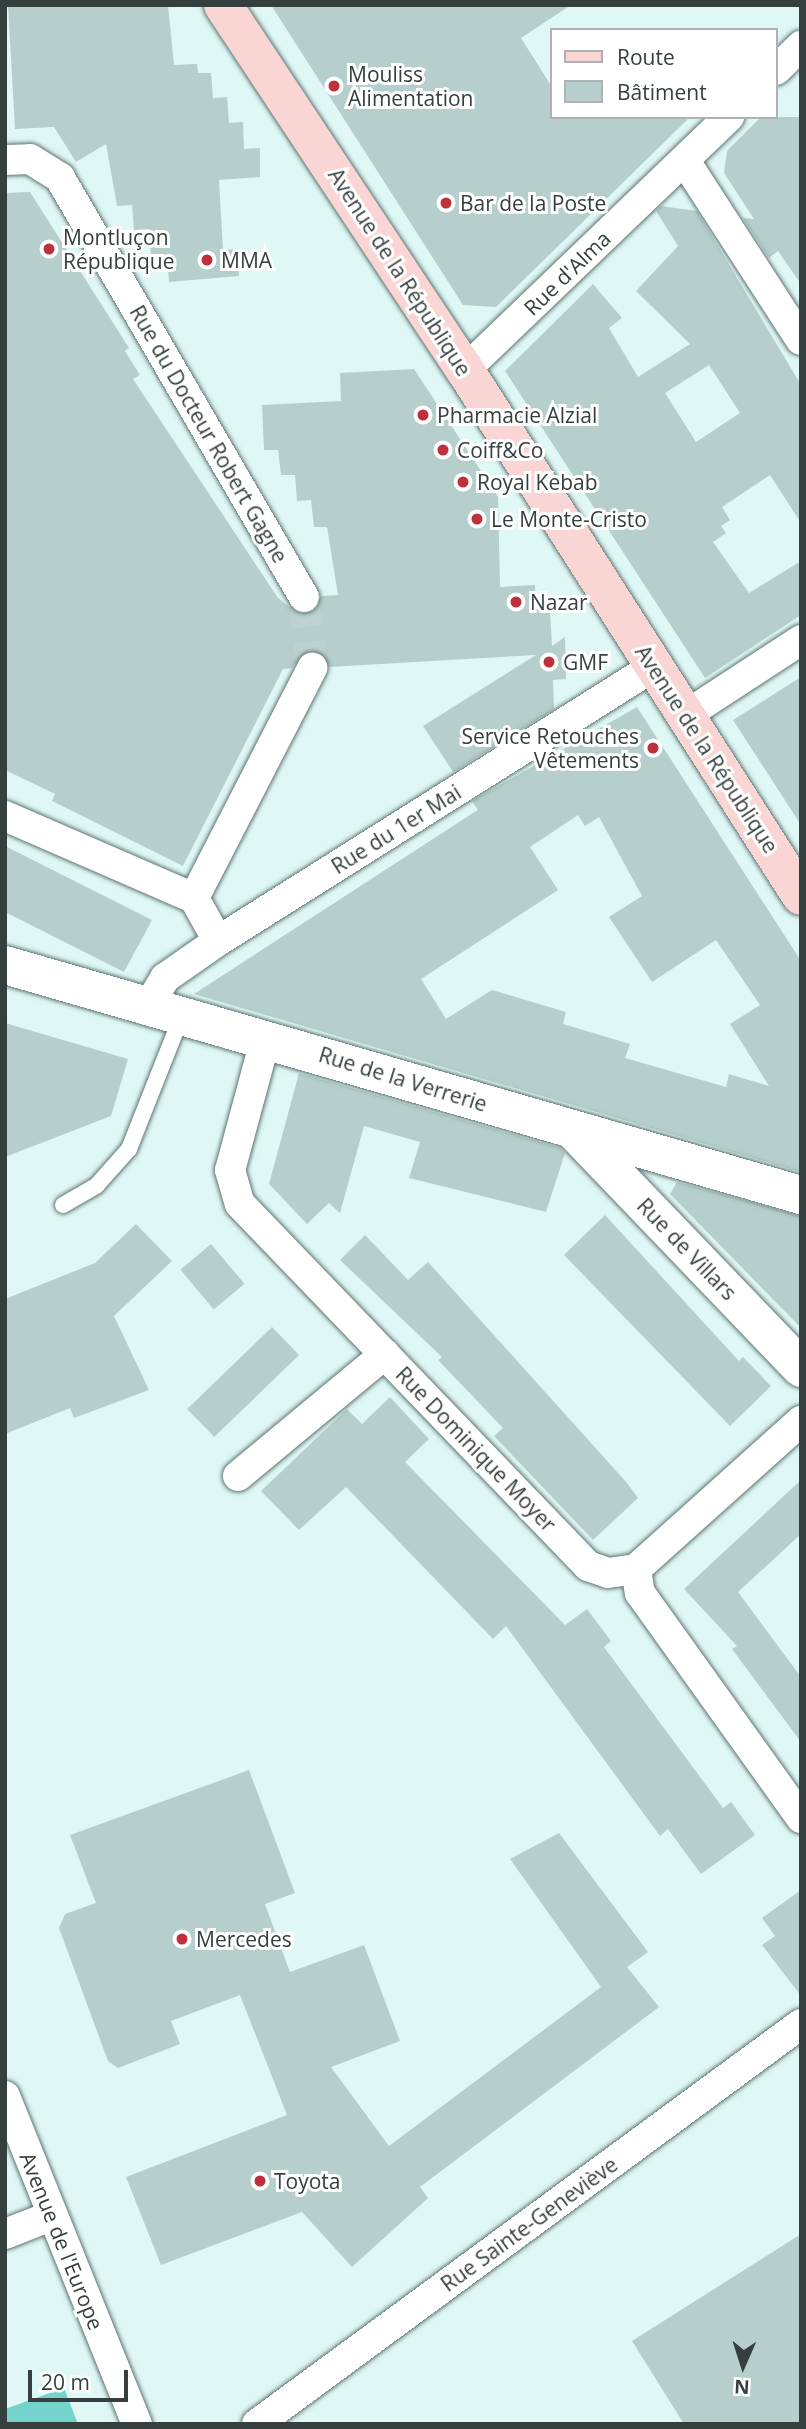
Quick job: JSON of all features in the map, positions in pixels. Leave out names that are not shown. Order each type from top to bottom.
[{"type":"main road","name":"Avenue de la République","points":[[223,5],[465,370],[801,895]]},
{"type":"main road","name":"Rue de la Verrerie","points":[[5,965],[167,1008],[573,1130],[801,1195]]},
{"type":"main road","name":"Rue de Villars","points":[[573,1130],[801,1368]]},
{"type":"street","points":[[778,68],[801,46]]},
{"type":"street","name":"Rue d'Alma","points":[[465,370],[727,119]]},
{"type":"street","name":"Rue du Docteur Robert Gagne","points":[[5,160],[30,159],[60,178],[304,597]]},
{"type":"street","points":[[685,161],[801,340]]},
{"type":"street","points":[[686,715],[801,640]]},
{"type":"street","name":"Rue du 1er Mai","points":[[167,1008],[165,978],[218,941],[653,667]]},
{"type":"street","points":[[194,898],[312,668]]},
{"type":"street","points":[[5,816],[194,898],[218,941]]},
{"type":"street","name":"Rue Dominique Moyer","points":[[266,1037],[230,1170],[240,1204],[589,1566],[608,1573],[636,1569]]},
{"type":"street","points":[[238,1476],[385,1354]]},
{"type":"street","points":[[801,1421],[636,1569],[640,1593],[801,1818]]},
{"type":"street","name":"Rue Sainte-Geneviève","points":[[257,2424],[801,2024]]},
{"type":"street","name":"Avenue de l'Europe","points":[[5,2096],[51,2216],[137,2424]]},
{"type":"street","points":[[5,2234],[51,2216]]},
{"type":"lane","points":[[63,1205],[97,1185],[129,1149],[167,1008]]},
{"type":"shaded area","points":[[64,2388],[78,2424],[5,2424],[5,2409]]},
{"type":"building","points":[[8,5],[168,5],[174,65],[197,64],[198,73],[211,73],[213,98],[227,97],[229,123],[243,122],[244,149],[260,148],[260,177],[219,180],[223,250],[238,249],[239,276],[169,282],[167,255],[151,255],[149,229],[134,230],[132,205],[117,206],[106,144],[76,162],[54,127],[15,129]]},
{"type":"building","points":[[271,5],[571,5],[521,38],[550,84],[550,119],[688,119],[496,307],[463,305]]},
{"type":"building","points":[[801,117],[801,284],[778,251],[769,258],[743,218],[754,219],[724,173],[727,151],[759,119]]},
{"type":"building","points":[[30,192],[129,348],[125,351],[140,375],[133,379],[278,598],[296,612],[312,612],[321,596],[338,595],[327,527],[314,527],[311,500],[297,501],[295,475],[281,475],[278,450],[264,450],[262,405],[341,401],[340,373],[414,369],[498,497],[500,587],[535,585],[536,609],[550,609],[552,646],[565,637],[566,679],[553,680],[554,709],[453,772],[423,726],[536,655],[329,667],[321,653],[303,653],[292,668],[283,669],[183,866],[52,801],[55,794],[5,770],[5,193]]},
{"type":"building","points":[[661,206],[697,211],[801,385],[801,523],[770,475],[722,507],[730,520],[721,526],[726,533],[713,542],[749,593],[801,561],[801,615],[705,678],[505,371],[593,284],[622,318],[609,328],[638,377],[690,344],[636,291],[678,246],[656,211]],"holes":[[[709,365],[740,413],[696,442],[665,393]]]},
{"type":"building","points":[[801,677],[801,825],[733,720]]},
{"type":"building","points":[[637,707],[801,961],[801,1172],[194,994],[478,810],[472,801]],"holes":[[[578,815],[585,826],[599,817],[642,896],[609,917],[652,982],[716,940],[760,1005],[730,1024],[769,1086],[729,1074],[726,1087],[625,1058],[630,1044],[563,1024],[566,1012],[492,990],[446,1019],[421,979],[558,890],[530,847]]]},
{"type":"building","points":[[5,846],[152,920],[124,972],[5,912]]},
{"type":"building","points":[[5,1023],[128,1059],[111,1116],[5,1157]]},
{"type":"building","points":[[299,1073],[560,1148],[565,1153],[546,1212],[409,1178],[420,1142],[364,1126],[340,1213],[329,1203],[307,1224],[269,1184]]},
{"type":"building","points":[[677,1182],[801,1216],[801,1328],[670,1194]]},
{"type":"building","points":[[605,1215],[739,1361],[743,1357],[771,1386],[730,1426],[564,1255]]},
{"type":"building","points":[[136,1224],[172,1261],[114,1316],[149,1390],[74,1418],[70,1408],[5,1434],[5,1299],[95,1263]]},
{"type":"building","points":[[365,1235],[408,1280],[428,1262],[627,1483],[638,1498],[593,1540],[494,1436],[503,1428],[438,1360],[442,1357],[340,1260]]},
{"type":"building","points":[[211,1244],[244,1284],[214,1310],[180,1270]]},
{"type":"building","points":[[272,1327],[299,1355],[214,1437],[187,1409]]},
{"type":"building","points":[[390,1397],[429,1439],[405,1462],[565,1625],[587,1609],[611,1641],[604,1647],[723,1808],[731,1802],[755,1835],[701,1874],[668,1829],[660,1836],[506,1626],[493,1639],[346,1487],[299,1530],[261,1491],[347,1409],[362,1424]]},
{"type":"building","points":[[801,1480],[801,1534],[738,1592],[801,1677],[801,1742],[732,1649],[737,1646],[684,1589]]},
{"type":"building","points":[[249,1770],[295,1893],[265,1904],[290,1972],[364,1945],[400,2041],[331,2067],[389,2146],[601,1987],[510,1859],[559,1833],[648,1952],[627,1967],[659,2007],[420,2187],[428,2198],[352,2267],[302,2212],[161,2265],[126,2177],[287,2115],[240,1995],[171,2021],[180,2044],[118,2068],[108,2061],[59,1928],[65,1914],[96,1903],[70,1835]]},
{"type":"building","points":[[801,1890],[801,1996],[762,1945],[775,1936],[762,1918]]},
{"type":"building","points":[[801,2234],[801,2424],[684,2424],[632,2341]]},
{"type":"tunnel","points":[[304,597],[312,668]]},
{"type":"place","name":"Mouliss Alimentation","points":[[334,86]]},
{"type":"place","name":"Bar de la Poste","points":[[446,203]]},
{"type":"place","name":"Montluçon République","points":[[49,249]]},
{"type":"place","name":"MMA","points":[[207,260]]},
{"type":"place","name":"Pharmacie Alzial","points":[[423,415]]},
{"type":"place","name":"Coiff&Co","points":[[443,450]]},
{"type":"place","name":"Royal Kebab","points":[[463,482]]},
{"type":"place","name":"Le Monte-Cristo","points":[[477,519]]},
{"type":"place","name":"Nazar","points":[[516,602]]},
{"type":"place","name":"GMF","points":[[549,662]]},
{"type":"place","name":"Service Retouches Vêtements","points":[[653,748]]},
{"type":"place","name":"Mercedes","points":[[182,1939]]},
{"type":"place","name":"Toyota","points":[[260,2181]]}]
